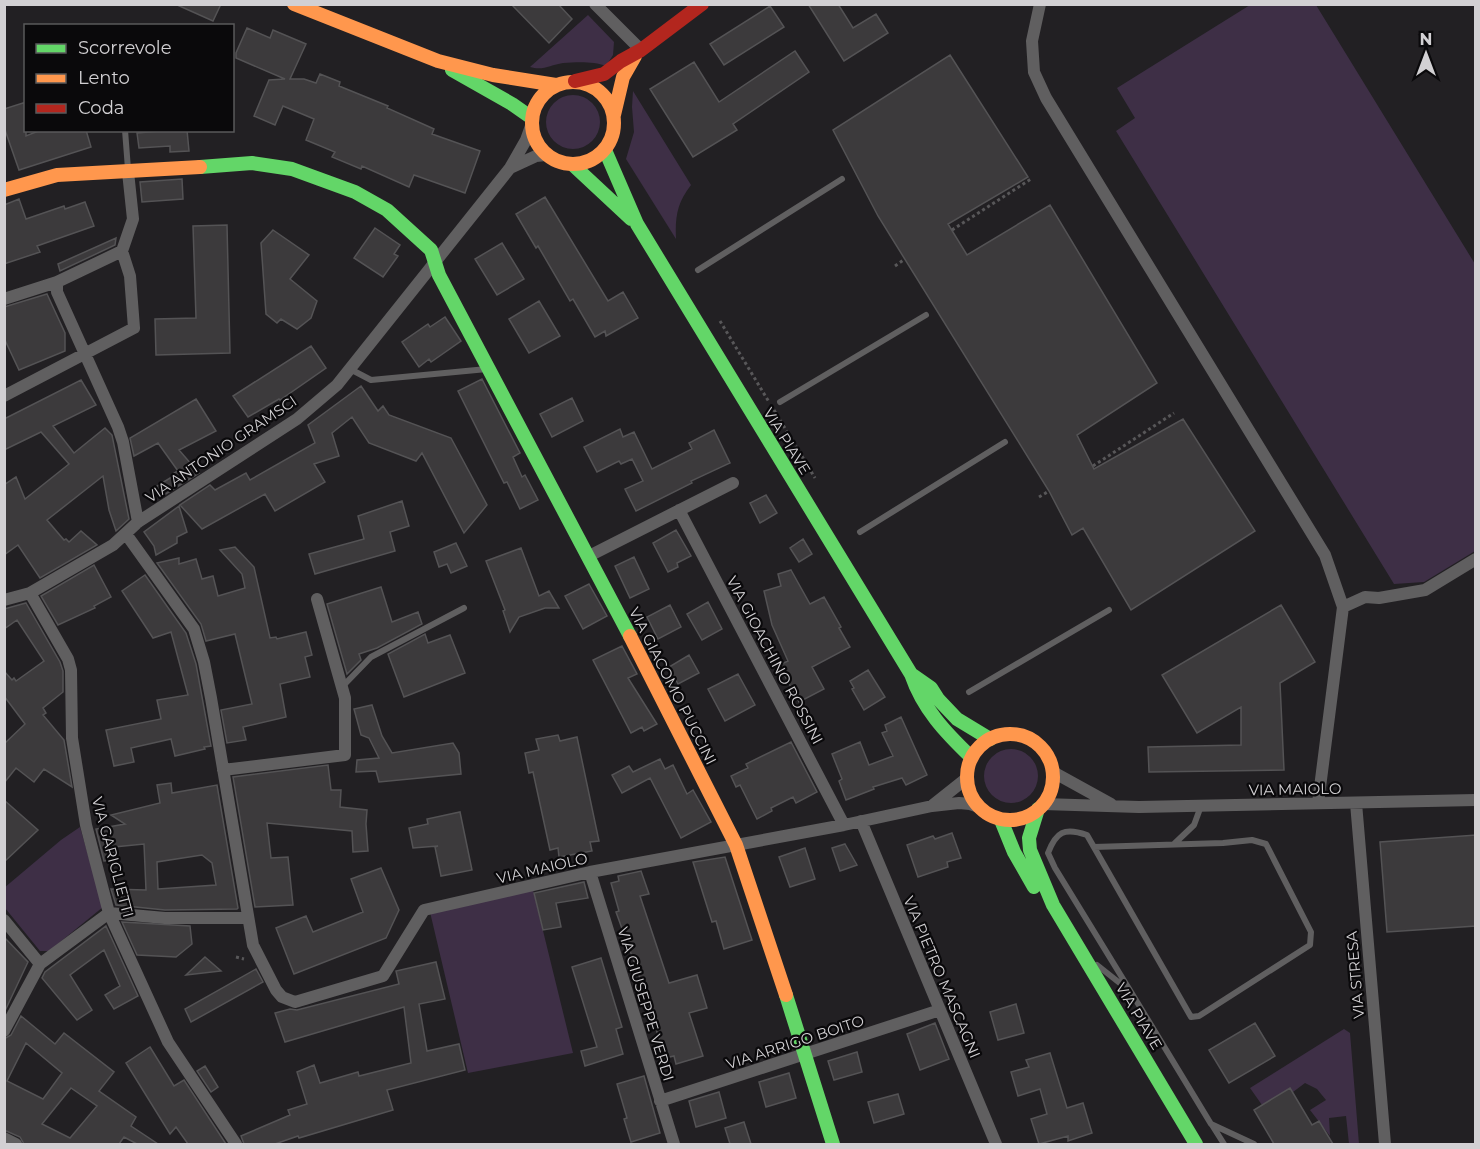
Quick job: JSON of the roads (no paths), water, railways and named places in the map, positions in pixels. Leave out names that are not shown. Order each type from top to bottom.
[{"type":"main road","points":[[294,4],[438,61],[493,75],[556,85]]},
{"type":"main road","points":[[641,50],[626,66],[620,84],[613,133],[605,150],[596,158],[584,163],[558,162],[546,155],[534,137],[531,122],[533,110],[542,95],[556,85],[588,80],[604,74],[641,50],[702,4]]},
{"type":"main road","points":[[438,61],[512,104],[531,122]]},
{"type":"main road","points":[[571,81],[594,87],[603,94],[614,115]]},
{"type":"main road","name":"VIA PIAVE","points":[[605,150],[637,224],[911,674],[917,694],[926,710],[971,757]]},
{"type":"main road","name":"VIA GIACOMO PUCCINI","points":[[4,190],[57,176],[252,162],[292,169],[355,192],[387,210],[431,250],[439,275],[487,369],[588,556],[736,844],[806,1054],[833,1144]]},
{"type":"main road","name":"VIA PIAVE","points":[[572,164],[637,224]]},
{"type":"main road","name":"VIA PIAVE","points":[[911,674],[931,688],[957,719],[990,738]]},
{"type":"main road","points":[[1005,734],[1018,735],[1031,739],[1045,752],[1053,772],[1052,786],[1041,807],[1027,817],[1001,820],[989,815],[971,797],[967,770],[971,757],[990,738],[1005,734]]},
{"type":"main road","name":"VIA PIAVE","points":[[1041,807],[1032,825],[1029,838],[1030,850],[1053,905],[1196,1144]]},
{"type":"main road","name":"VIA PIAVE","points":[[1001,820],[1014,852],[1035,888],[1053,905]]},
{"type":"street","points":[[595,4],[641,50]]},
{"type":"street","points":[[1040,4],[1032,41],[1034,72],[1046,98],[1325,555],[1343,608],[1318,803]]},
{"type":"street","name":"VIA ANTONIO GRAMSCI","points":[[4,600],[30,593],[113,545],[138,522],[297,419],[337,385],[510,168],[526,140],[531,122]]},
{"type":"street","name":"VIA ANTONIO GRAMSCI","points":[[510,168],[536,156],[546,155]]},
{"type":"street","points":[[4,396],[134,328],[130,276],[122,251],[133,219],[128,172]]},
{"type":"street","points":[[4,299],[57,282],[122,251]]},
{"type":"street","points":[[57,282],[57,292],[123,442],[138,522]]},
{"type":"street","points":[[588,556],[733,483]]},
{"type":"street","name":"VIA GIOACHINO ROSSINI","points":[[679,510],[844,825]]},
{"type":"street","name":"VIA MAIOLO","points":[[126,534],[194,629],[204,662],[253,945],[282,998],[296,1002],[383,976],[424,910],[590,872],[844,825],[932,806],[959,803],[979,807]]},
{"type":"street","points":[[1343,608],[1365,597],[1379,598],[1425,590],[1476,559]]},
{"type":"street","name":"VIA GARIGLIETTI","points":[[30,593],[68,659],[71,670],[72,738],[82,804],[109,913],[168,1042],[236,1144]]},
{"type":"street","points":[[223,770],[345,755],[345,698],[316,599]]},
{"type":"street","name":"VIA MAIOLO","points":[[1053,772],[1114,806]]},
{"type":"street","name":"VIA MAIOLO","points":[[932,806],[967,778]]},
{"type":"street","name":"VIA MAIOLO","points":[[1041,807],[1476,800]]},
{"type":"street","name":"VIA STRESA","points":[[1356,803],[1385,1144]]},
{"type":"street","name":"VIA PIETRO MASCAGNI","points":[[861,821],[996,1144]]},
{"type":"street","name":"VIA GIUSEPPE VERDI","points":[[590,872],[674,1144]]},
{"type":"street","points":[[4,1031],[40,964],[109,913],[165,918],[248,918]]},
{"type":"street","points":[[4,920],[40,964]]},
{"type":"street","name":"VIA ARRIGO BOITO","points":[[660,1101],[940,1010]]},
{"type":"street","points":[[4,1138],[16,1144]]},
{"type":"lane","points":[[125,132],[128,172]]},
{"type":"lane","points":[[698,270],[842,179]]},
{"type":"lane","points":[[780,402],[926,315]]},
{"type":"lane","points":[[350,369],[371,380],[487,369]]},
{"type":"lane","points":[[860,532],[1005,442]]},
{"type":"lane","points":[[341,687],[371,657],[464,608]]},
{"type":"lane","points":[[969,692],[1109,610]]},
{"type":"lane","points":[[1173,844],[1194,825],[1201,806]]},
{"type":"lane","points":[[1094,847],[1252,840],[1266,844],[1311,932],[1310,945],[1199,1016],[1191,1017],[1087,835],[1076,831],[1064,832],[1054,838],[1048,853],[1055,868],[1224,1144]]},
{"type":"lane","points":[[1080,952],[1131,992]]},
{"type":"lane","points":[[1211,1124],[1254,1144]]}]
